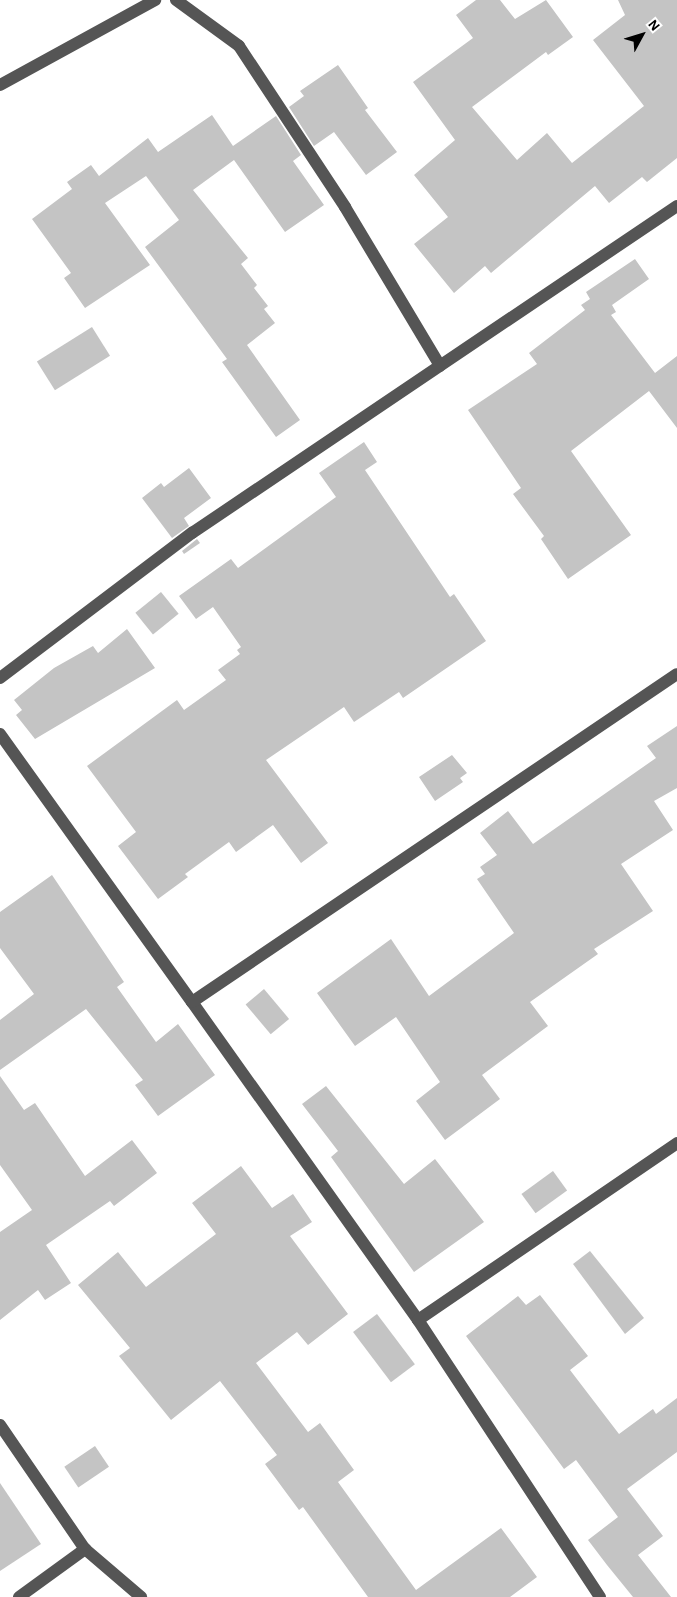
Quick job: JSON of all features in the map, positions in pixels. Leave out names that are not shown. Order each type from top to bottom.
[{"type":"street","points":[[0,85],[155,0]]},
{"type":"street","points":[[176,0],[239,46],[345,207],[440,366]]},
{"type":"street","points":[[0,678],[192,533],[677,206]]},
{"type":"street","points":[[192,1002],[677,674]]},
{"type":"street","points":[[0,734],[418,1320],[600,1597]]},
{"type":"street","points":[[418,1320],[677,1143]]},
{"type":"street","points":[[0,1425],[85,1549],[141,1597]]},
{"type":"street","points":[[19,1597],[85,1549]]},
{"type":"building","points":[[476,0],[500,0],[515,19],[546,0],[573,37],[548,55],[546,52],[472,107],[517,160],[547,133],[572,163],[644,106],[593,40],[625,15],[618,0],[677,0],[677,158],[647,182],[642,177],[609,203],[595,186],[491,273],[485,266],[454,293],[414,244],[448,217],[414,175],[455,140],[413,82],[473,38],[456,15]]},
{"type":"building","points":[[338,65],[368,108],[365,110],[397,152],[366,175],[334,132],[314,146],[289,107],[304,96],[300,91]]},
{"type":"building","points":[[212,115],[233,146],[276,116],[301,155],[293,161],[324,205],[285,232],[234,160],[193,190],[248,258],[241,264],[257,285],[254,288],[268,306],[264,309],[275,323],[247,345],[300,420],[276,437],[222,362],[227,359],[145,247],[179,220],[146,176],[105,203],[150,265],[85,308],[64,278],[71,273],[32,219],[72,189],[67,182],[91,165],[99,176],[148,138],[158,152]]},
{"type":"building","points":[[635,259],[649,279],[612,305],[616,312],[611,315],[655,373],[677,356],[677,428],[649,391],[571,451],[631,535],[568,579],[541,539],[544,536],[513,494],[521,488],[468,410],[537,364],[529,353],[585,310],[581,305],[590,299],[586,292]]},
{"type":"building","points":[[92,327],[110,356],[55,390],[37,361]]},
{"type":"building","points":[[364,442],[377,462],[365,470],[450,597],[454,594],[486,641],[403,698],[399,692],[354,722],[344,707],[266,760],[328,843],[301,863],[273,825],[236,852],[229,842],[185,874],[188,877],[158,899],[118,846],[136,832],[87,766],[177,700],[184,710],[226,680],[218,670],[240,654],[237,650],[241,647],[213,607],[196,619],[179,596],[231,559],[238,568],[336,497],[319,473]]},
{"type":"building","points":[[189,468],[211,498],[184,518],[189,526],[172,538],[142,498],[161,483],[164,487]]},
{"type":"building","points":[[197,539],[200,543],[184,554],[182,551]]},
{"type":"building","points":[[161,592],[179,614],[153,635],[135,613]]},
{"type":"building","points":[[127,629],[155,668],[35,739],[16,715],[22,710],[14,700],[54,668],[93,646],[98,653]]},
{"type":"building","points":[[677,726],[677,788],[654,801],[673,830],[621,864],[653,911],[594,949],[598,954],[530,1002],[548,1026],[482,1075],[500,1099],[445,1140],[416,1101],[440,1082],[396,1017],[355,1046],[317,993],[391,939],[429,996],[514,933],[477,879],[485,874],[480,867],[497,855],[480,833],[508,811],[533,844],[656,758],[647,746]]},
{"type":"building","points":[[452,755],[467,773],[460,778],[463,782],[435,801],[419,777]]},
{"type":"building","points":[[52,875],[124,982],[117,987],[156,1042],[178,1024],[215,1075],[158,1116],[135,1085],[143,1080],[86,1009],[0,1070],[0,1020],[34,994],[0,948],[0,912]]},
{"type":"building","points":[[264,989],[289,1019],[271,1034],[246,1004]]},
{"type":"building","points":[[0,1076],[24,1110],[35,1103],[85,1176],[132,1140],[157,1173],[114,1206],[110,1201],[46,1245],[71,1283],[45,1300],[38,1290],[0,1320],[0,1232],[32,1210],[0,1165]]},
{"type":"building","points":[[326,1086],[404,1184],[435,1159],[484,1222],[414,1272],[331,1157],[338,1151],[302,1104]]},
{"type":"building","points":[[241,1166],[272,1208],[293,1194],[312,1222],[290,1236],[348,1314],[308,1345],[297,1332],[256,1363],[308,1432],[320,1423],[354,1470],[338,1482],[416,1590],[501,1528],[537,1577],[510,1597],[368,1597],[303,1507],[299,1510],[265,1464],[277,1455],[220,1381],[171,1420],[119,1356],[130,1348],[78,1285],[118,1252],[146,1287],[216,1234],[192,1203]]},
{"type":"building","points":[[553,1171],[567,1190],[536,1213],[521,1194]]},
{"type":"building","points":[[590,1251],[644,1318],[625,1334],[573,1264]]},
{"type":"building","points":[[540,1295],[588,1356],[570,1370],[619,1434],[653,1409],[656,1414],[677,1398],[677,1452],[627,1489],[663,1536],[638,1555],[671,1597],[633,1597],[607,1565],[588,1540],[618,1517],[576,1460],[564,1469],[466,1336],[518,1296],[526,1305]]},
{"type":"building","points":[[377,1314],[415,1364],[391,1382],[353,1332]]},
{"type":"building","points":[[95,1446],[109,1467],[78,1487],[64,1467]]},
{"type":"building","points":[[0,1483],[41,1544],[0,1571]]}]
